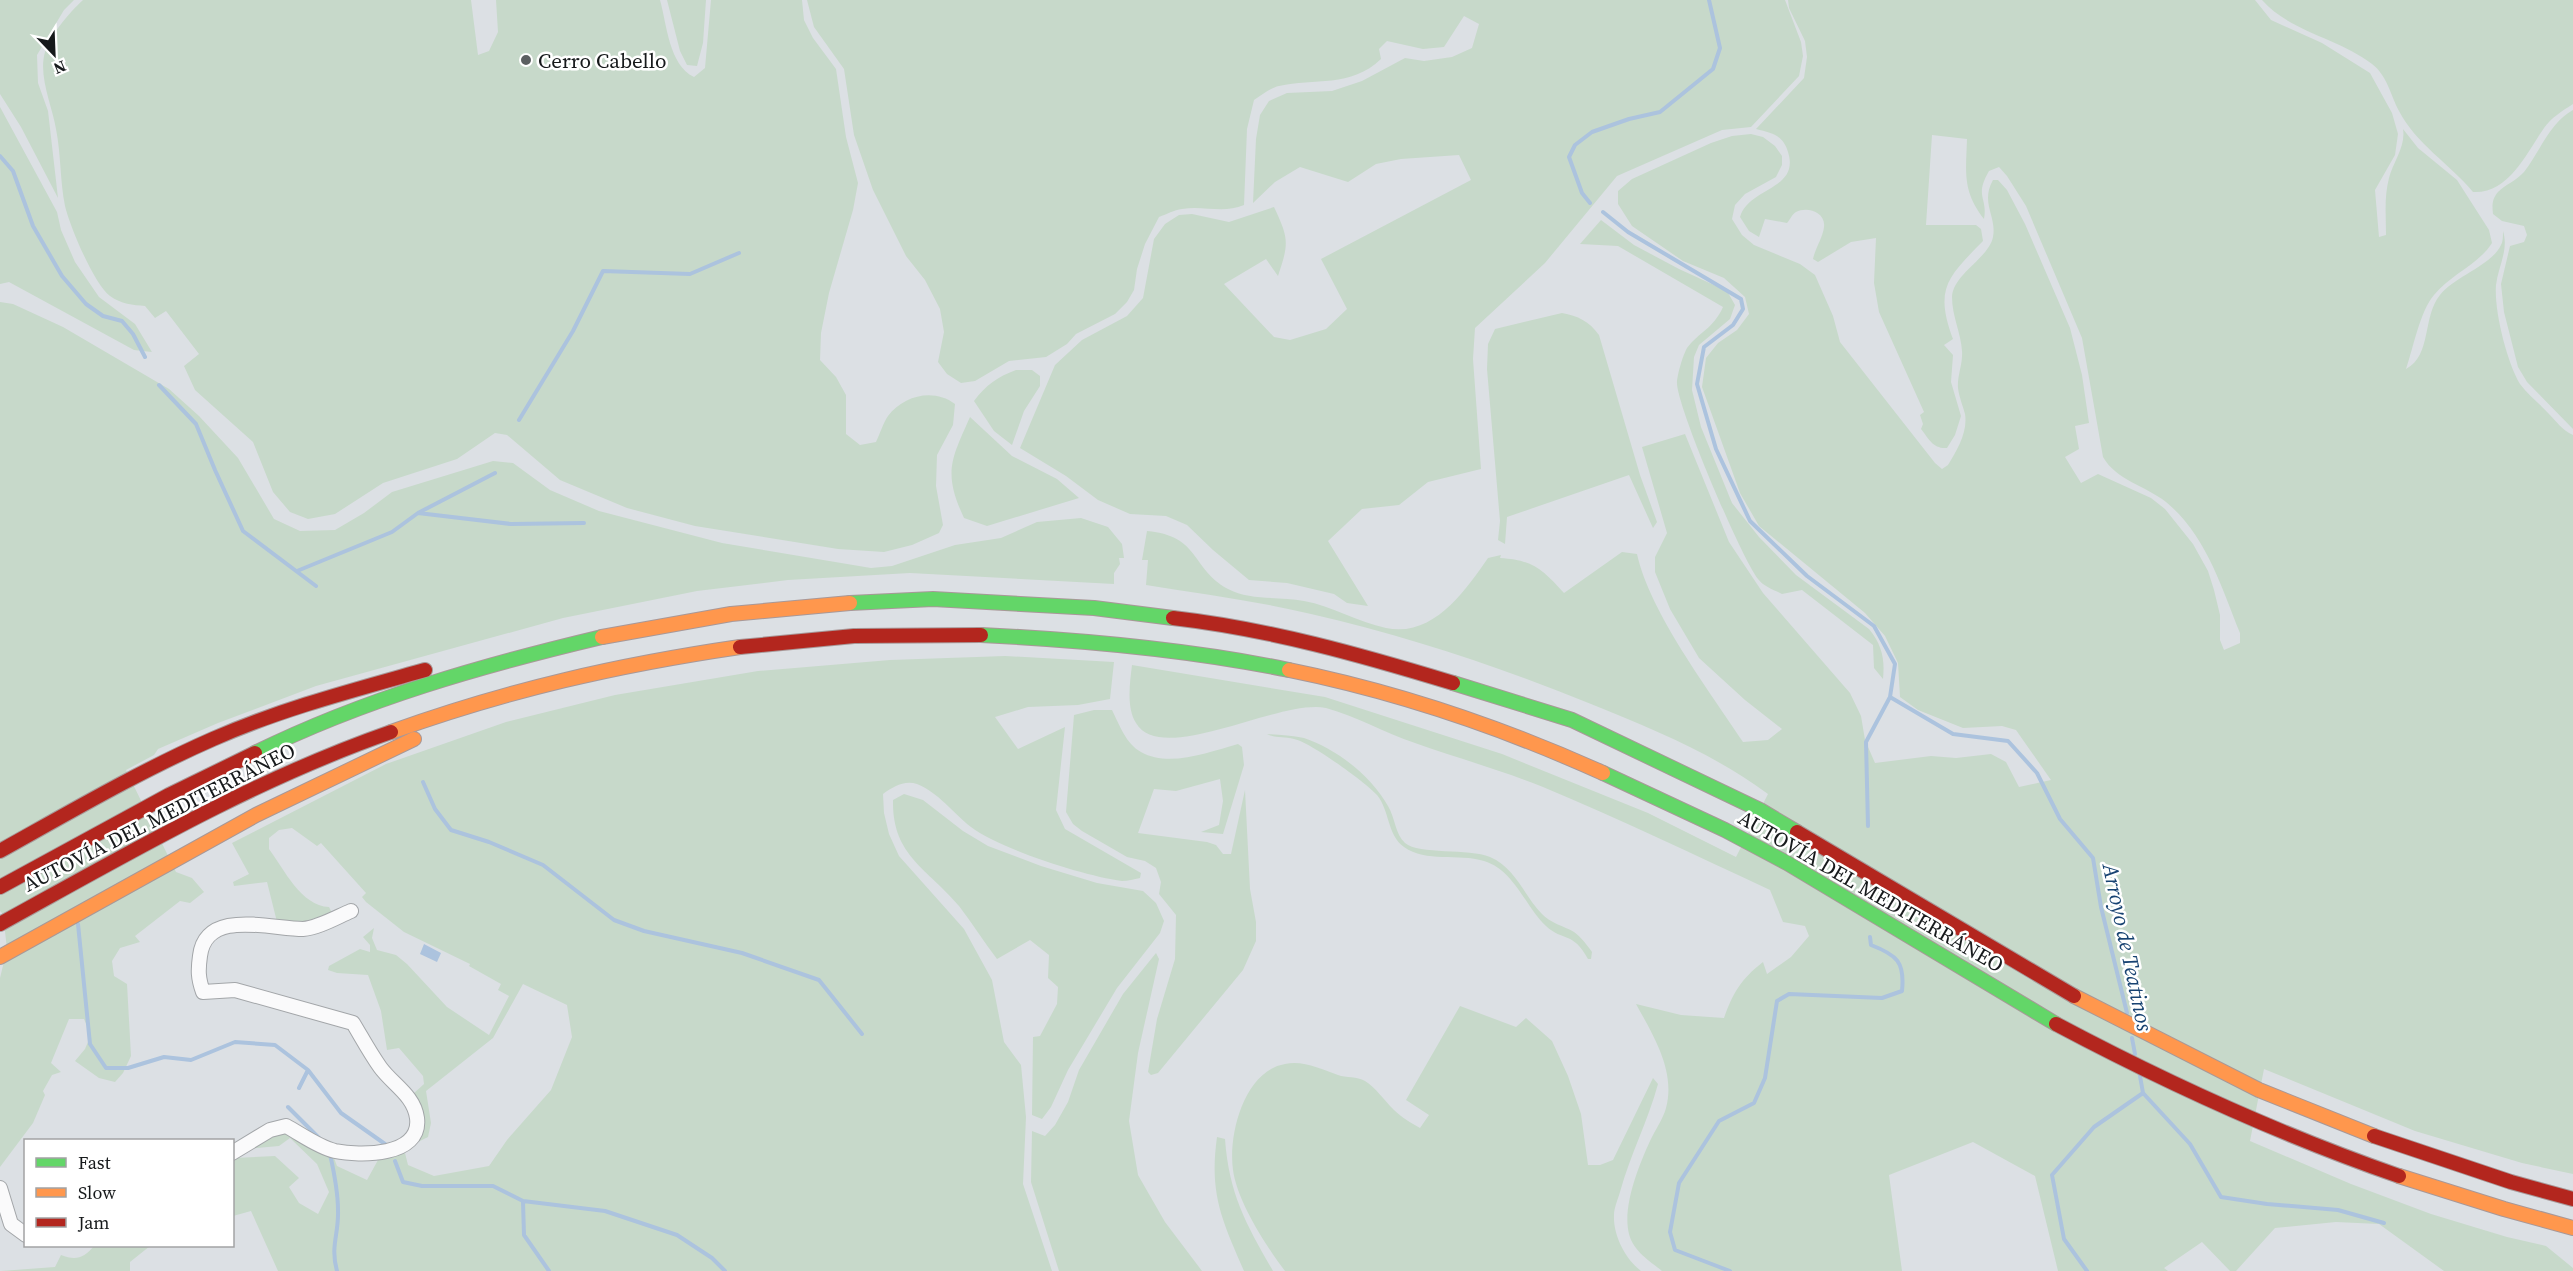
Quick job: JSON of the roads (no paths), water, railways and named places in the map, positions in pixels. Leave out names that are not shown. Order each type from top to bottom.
[{"type":"highway","name":"AUTOVÍA DEL MEDITERRÁNEO","points":[[0,887],[169,795],[260,750],[326,721],[425,685],[525,655],[628,631],[731,614],[812,605],[933,599],[1095,608],[1226,624],[1352,652],[1572,720],[1760,810],[2091,1006],[2259,1090],[2365,1133],[2511,1182],[2573,1198]]},
{"type":"highway","name":"AUTOVÍA DEL MEDITERRÁNEO","points":[[0,924],[184,824],[288,771],[451,710],[530,687],[632,663],[702,651],[842,635],[939,633],[1104,642],[1217,656],[1342,680],[1460,715],[1582,763],[1745,839],[2046,1018],[2172,1083],[2254,1121],[2361,1164],[2502,1210],[2573,1228]]},
{"type":"highway","points":[[524,641],[573,644]]},
{"type":"highway","points":[[0,851],[213,739],[277,714],[434,667]]},
{"type":"highway","points":[[0,957],[192,850],[346,768],[421,735],[479,717],[530,687]]},
{"type":"street","points":[[234,1152],[270,1130],[286,1126],[335,1151],[382,1153],[399,1148],[414,1134],[418,1119],[408,1095],[381,1069],[353,1023],[235,990],[203,992],[197,977],[201,950],[210,933],[223,926],[306,929],[351,911]]},
{"type":"street","points":[[0,1188],[11,1224],[24,1234]]},
{"type":"water","points":[[424,944],[441,953],[437,962],[420,954]]},
{"type":"waterway","name":"Arroyo de Teatinos","points":[[1590,203],[1582,193],[1569,157],[1575,145],[1592,132],[1629,119],[1660,112],[1713,69],[1720,48],[1709,0]]},
{"type":"waterway","points":[[0,156],[13,171],[33,226],[62,276],[86,304],[103,316],[122,321],[133,334],[145,357]]},
{"type":"waterway","name":"Arroyo de Teatinos","points":[[1603,212],[1628,232],[1741,299],[1743,309],[1733,325],[1704,347],[1697,384],[1716,449],[1750,521],[1807,576],[1874,626],[1895,664],[1890,697],[1953,734],[2008,741],[2037,773],[2060,819],[2093,858],[2101,907],[2127,1013]]},
{"type":"waterway","points":[[519,420],[573,331],[603,271],[690,274],[739,253]]},
{"type":"waterway","points":[[159,385],[196,424],[243,531],[316,586]]},
{"type":"waterway","points":[[297,571],[392,532],[418,513],[495,473]]},
{"type":"waterway","points":[[418,513],[511,524],[584,523]]},
{"type":"waterway","points":[[1868,826],[1866,742],[1890,697]]},
{"type":"waterway","points":[[423,782],[435,809],[451,830],[489,842],[543,865],[614,920],[644,931],[742,953],[819,980],[862,1034]]},
{"type":"waterway","points":[[78,924],[90,1044],[106,1068],[128,1068],[164,1057],[191,1060],[235,1042],[275,1045],[308,1070],[341,1113],[385,1144]]},
{"type":"waterway","points":[[1730,1271],[1675,1250],[1670,1232],[1679,1183],[1719,1121],[1754,1103],[1765,1078],[1777,1001],[1789,994],[1882,998],[1902,991],[1900,966],[1893,956],[1871,945],[1870,937]]},
{"type":"waterway","name":"Arroyo de Teatinos","points":[[2132,1038],[2135,1054]]},
{"type":"waterway","points":[[299,1088],[308,1070]]},
{"type":"waterway","name":"Arroyo de Teatinos","points":[[2087,1271],[2064,1239],[2052,1175],[2094,1127],[2143,1093],[2140,1076]]},
{"type":"waterway","points":[[2143,1093],[2190,1144],[2221,1197],[2267,1204],[2338,1210],[2384,1223]]},
{"type":"waterway","points":[[288,1107],[319,1138]]},
{"type":"waterway","points":[[330,1154],[338,1203],[334,1254],[337,1271]]},
{"type":"waterway","points":[[395,1161],[403,1182],[422,1186],[493,1186],[523,1201],[605,1211],[677,1235],[712,1258],[725,1271]]},
{"type":"waterway","points":[[523,1202],[524,1235],[549,1271]]},
{"type":"place","name":"Cerro Cabello","points":[[526,60]]}]
